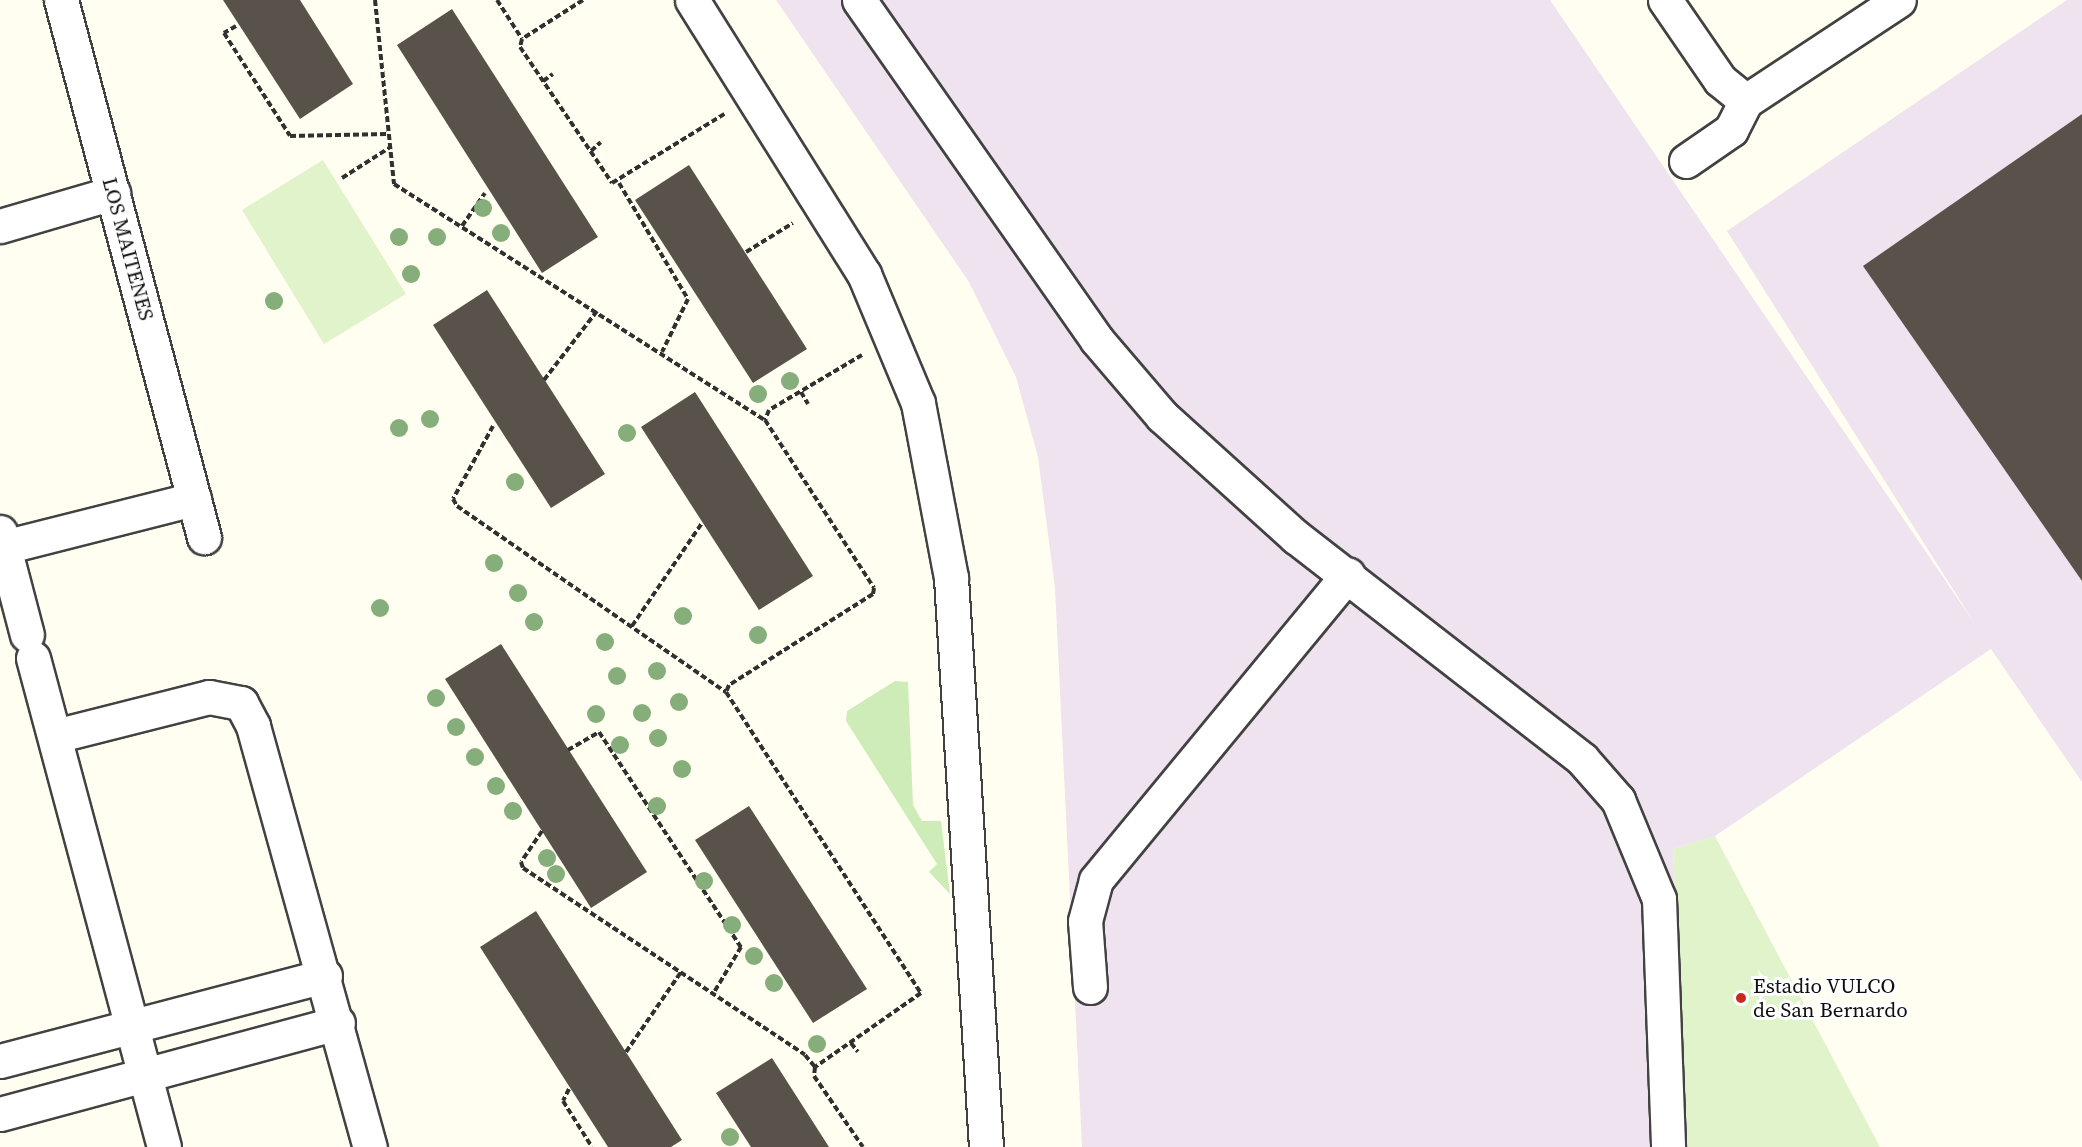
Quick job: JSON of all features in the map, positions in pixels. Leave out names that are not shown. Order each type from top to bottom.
[{"type":"street","name":"LOS MAITENES","points":[[61,0],[204,537]]},
{"type":"street","points":[[692,0],[864,274],[918,403],[951,578],[986,1147]]},
{"type":"street","points":[[859,0],[1130,380],[1214,467],[1521,707],[1582,759],[1618,800],[1659,899],[1668,1147]]},
{"type":"street","points":[[1665,0],[1720,80],[1746,101]]},
{"type":"street","points":[[1687,0],[1720,80]]},
{"type":"street","points":[[1686,161],[1731,130],[1746,101],[1899,0]]},
{"type":"street","points":[[0,226],[113,193]]},
{"type":"street","points":[[164,1147],[2,540],[194,499]]},
{"type":"street","points":[[1090,987],[1085,921],[1096,880],[1348,574]]},
{"type":"street","points":[[55,736],[209,697],[241,703],[253,726],[325,976],[370,1147]]},
{"type":"street","points":[[0,1061],[325,976]]},
{"type":"street","points":[[0,1114],[338,1023]]},
{"type":"path","points":[[375,0],[387,134],[394,184],[662,352],[765,420],[874,588],[726,692]]},
{"type":"path","points":[[497,0],[522,39]]},
{"type":"path","points":[[583,0],[522,39],[520,47],[612,183],[620,183],[735,107]]},
{"type":"path","points":[[236,26],[224,33],[290,136],[387,134]]},
{"type":"path","points":[[543,81],[554,74]]},
{"type":"path","points":[[591,151],[601,142]]},
{"type":"path","points":[[342,178],[389,148]]},
{"type":"path","points":[[620,183],[688,299],[662,352]]},
{"type":"path","points":[[462,226],[485,193]]},
{"type":"path","points":[[746,252],[796,221]]},
{"type":"path","points":[[544,380],[597,311]]},
{"type":"path","points":[[765,420],[769,410],[872,349]]},
{"type":"path","points":[[801,392],[808,404]]},
{"type":"path","points":[[493,426],[453,499],[457,506],[726,692],[921,993],[815,1067],[814,1076],[863,1147]]},
{"type":"path","points":[[632,626],[702,523]]},
{"type":"path","points":[[568,750],[599,732],[741,947],[714,994]]},
{"type":"path","points":[[542,831],[521,862],[523,868],[714,994],[815,1067]]},
{"type":"path","points":[[626,1052],[681,972]]},
{"type":"path","points":[[851,1043],[858,1053]]},
{"type":"path","points":[[569,1089],[562,1101],[592,1147]]},
{"type":"shaded area","points":[[776,0],[1550,0],[1975,624],[1727,231],[2067,0],[2082,0],[2082,782],[1991,649],[1715,836],[1673,849],[1688,1147],[1082,1147],[1055,588],[1038,457],[1016,377],[969,282]]},
{"type":"green space","points":[[323,160],[406,294],[324,344],[242,210]]},
{"type":"green space","points":[[895,681],[908,682],[913,805],[922,821],[941,821],[950,894],[929,872],[937,864],[846,721],[847,711]]},
{"type":"green space","name":"Estadio VULCO de San Bernardo","points":[[1715,836],[1880,1147],[1688,1147],[1673,849]]},
{"type":"building","points":[[223,0],[300,0],[353,84],[300,119]]},
{"type":"building","points":[[452,9],[598,237],[542,273],[397,45]]},
{"type":"building","points":[[2082,114],[2082,581],[1863,266]]},
{"type":"building","points":[[689,165],[807,349],[753,383],[635,200]]},
{"type":"building","points":[[487,290],[605,474],[551,508],[433,325]]},
{"type":"building","points":[[695,392],[813,576],[759,610],[641,427]]},
{"type":"building","points":[[501,644],[647,872],[591,908],[445,679]]},
{"type":"building","points":[[749,806],[867,989],[813,1023],[695,840]]},
{"type":"building","points":[[536,911],[682,1140],[671,1147],[608,1147],[480,947]]},
{"type":"building","points":[[772,1058],[829,1147],[751,1147],[716,1093]]},
{"type":"place","name":"Estadio VULCO de San Bernardo","points":[[1741,998]]}]
